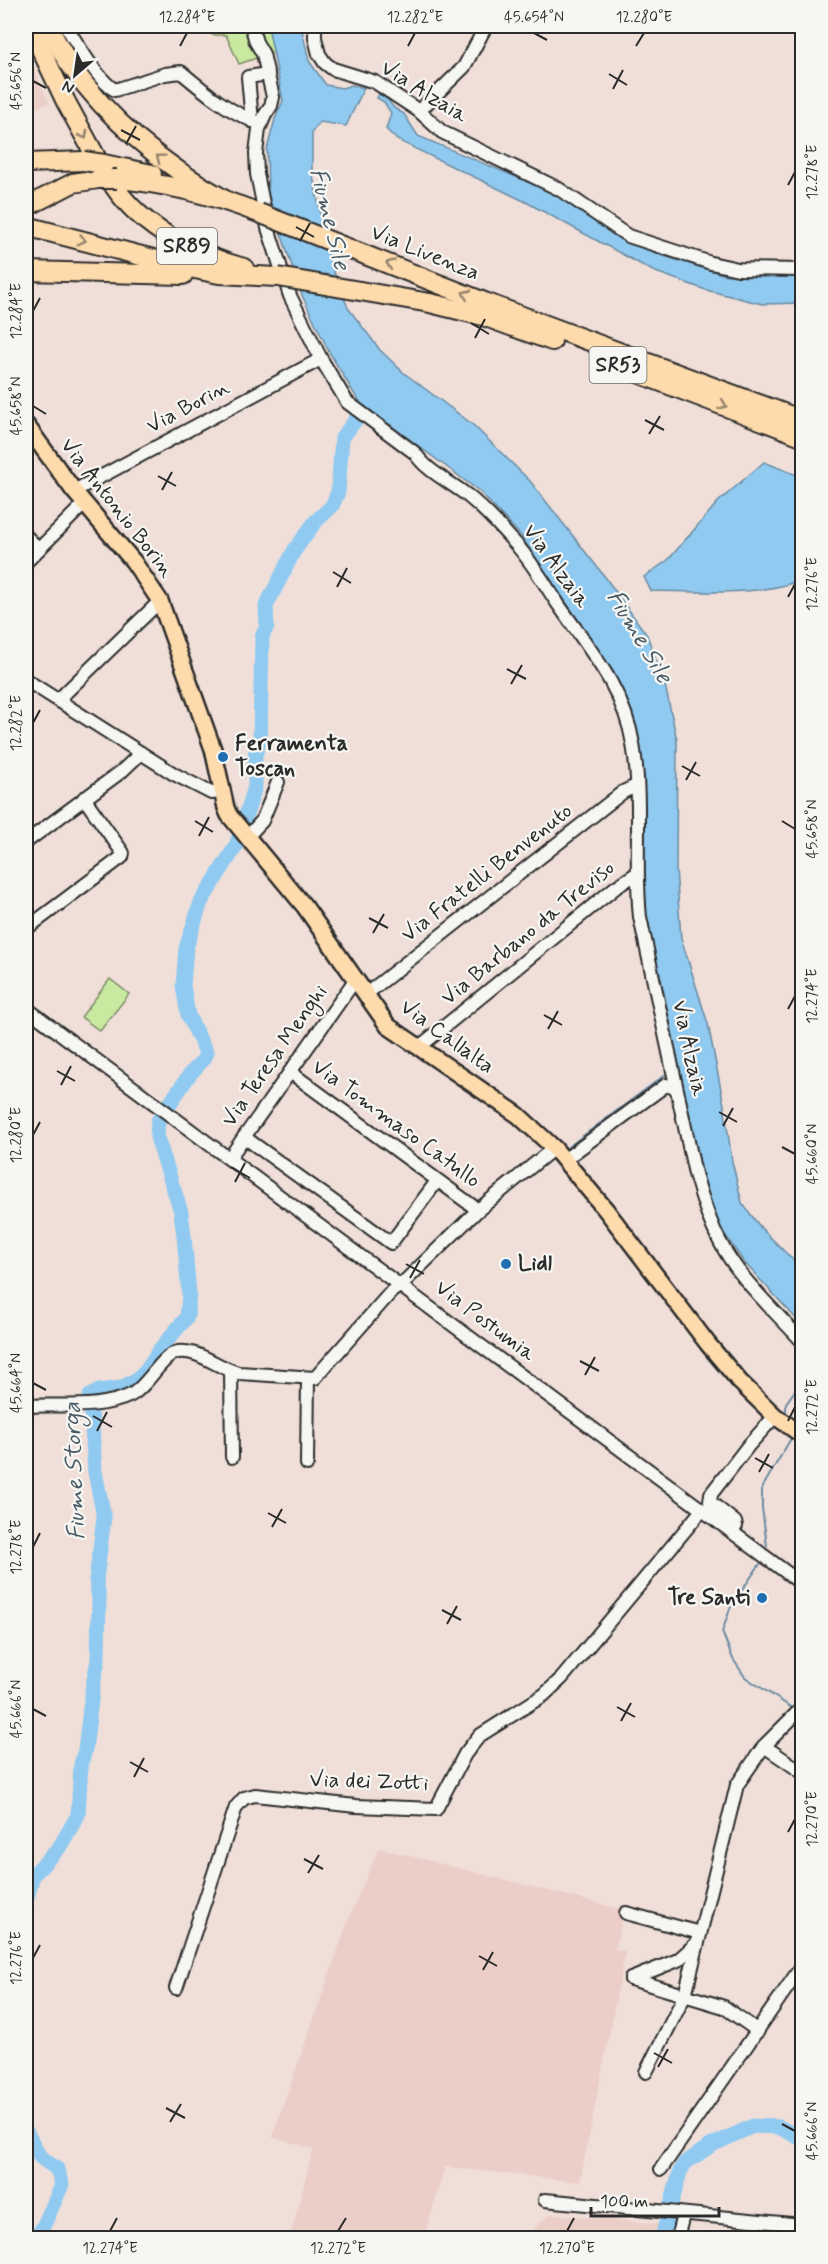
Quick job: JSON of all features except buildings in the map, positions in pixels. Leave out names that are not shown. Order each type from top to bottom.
[{"type":"highway","name":"SR89","points":[[30,26],[102,171],[156,228],[185,245],[220,261],[278,277]]},
{"type":"highway","points":[[48,26],[70,65],[115,118],[144,145],[182,174],[219,196]]},
{"type":"highway","points":[[26,163],[102,171]]},
{"type":"highway","points":[[26,207],[102,171],[127,167],[219,196]]},
{"type":"highway","name":"Via Livenza","points":[[219,196],[487,303],[802,420]]},
{"type":"highway","name":"Via Livenza","points":[[26,226],[219,274],[278,277],[430,303],[483,316],[802,436]]},
{"type":"highway","points":[[26,272],[211,277],[219,274]]},
{"type":"main road","name":"Via Antonio Borin","points":[[26,425],[84,504],[133,561],[160,601],[213,749],[223,792]]},
{"type":"main road","name":"Via Callalta","points":[[223,792],[226,808],[233,819],[305,907],[388,1026],[518,1115],[559,1154],[606,1210],[708,1344],[740,1382],[774,1416],[802,1435]]},
{"type":"street","points":[[66,26],[85,56],[111,88],[115,90],[165,74],[181,72],[214,99],[256,122]]},
{"type":"street","name":"Via Alzaia","points":[[315,26],[319,54],[333,69],[375,82],[419,111],[442,132],[559,189],[628,236],[700,260],[738,268],[802,270]]},
{"type":"street","points":[[419,111],[464,67],[486,26]]},
{"type":"street","name":"Via Alzaia","points":[[252,28],[263,54],[273,97],[271,106],[256,122],[257,174],[268,228],[290,296],[321,359],[347,402],[416,453],[421,462],[468,497],[521,551],[597,659],[619,696],[633,742],[638,822],[636,874],[639,917],[675,1088],[701,1197],[720,1242],[739,1271],[802,1341]]},
{"type":"street","points":[[256,122],[248,77],[268,74]]},
{"type":"street","name":"Via Borin","points":[[74,491],[321,359]]},
{"type":"street","points":[[26,562],[84,504]]},
{"type":"street","points":[[26,536],[39,549]]},
{"type":"street","points":[[58,700],[160,601]]},
{"type":"street","points":[[26,680],[203,790],[211,793],[223,792]]},
{"type":"street","points":[[26,842],[122,771],[141,753]]},
{"type":"street","points":[[246,837],[262,821],[278,782]]},
{"type":"street","name":"Via Fratelli Benvenuto","points":[[365,995],[623,792],[636,786]]},
{"type":"street","points":[[26,929],[122,857],[123,853],[84,798]]},
{"type":"street","name":"Via Barbano da Treviso","points":[[418,1048],[616,887],[636,874]]},
{"type":"street","name":"Via Teresa Menghi","points":[[230,1157],[356,981]]},
{"type":"street","name":"Via Postumia","points":[[26,1008],[230,1157],[802,1584]]},
{"type":"street","name":"Via Tommaso Catullo","points":[[290,1072],[478,1210]]},
{"type":"street","points":[[307,1464],[316,1374],[392,1291],[401,1285],[478,1210],[666,1085],[675,1088]]},
{"type":"street","points":[[244,1137],[391,1243],[437,1181]]},
{"type":"street","points":[[26,1406],[113,1401],[133,1394],[146,1384],[172,1354],[187,1352],[231,1371],[316,1374]]},
{"type":"street","points":[[231,1371],[232,1457]]},
{"type":"street","points":[[732,1532],[735,1522],[710,1502],[711,1494],[774,1416]]},
{"type":"street","name":"Via dei Zotti","points":[[176,1988],[236,1807],[244,1798],[255,1795],[356,1806],[436,1809],[465,1754],[479,1736],[544,1695],[556,1684],[702,1510]]},
{"type":"street","points":[[646,2072],[685,1995],[736,1785],[764,1746],[802,1708]]},
{"type":"street","points":[[764,1746],[802,1772]]},
{"type":"street","points":[[626,1913],[699,1938]]},
{"type":"street","points":[[699,1938],[678,1960],[631,1979],[724,2007],[758,2031]]},
{"type":"street","points":[[661,2169],[758,2031],[798,1982],[802,1966]]},
{"type":"street","points":[[545,2200],[802,2225]]},
{"type":"street","points":[[677,2238],[683,2215]]},
{"type":"shaded area","points":[[26,48],[49,103],[26,111]]},
{"type":"shaded area","points":[[379,1848],[624,1910],[615,1949],[625,1951],[623,1965],[580,2182],[445,2167],[424,2238],[290,2238],[313,2149],[272,2137],[350,1915]]},
{"type":"shaded area","points":[[550,2214],[660,2224],[656,2238],[524,2238]]},
{"type":"green space","points":[[208,26],[268,26],[274,52],[239,64],[226,35],[212,35]]},
{"type":"green space","points":[[110,979],[129,994],[100,1031],[81,1017]]},
{"type":"water","name":"Fiume Sile","points":[[268,26],[301,26],[309,61],[326,85],[342,88],[352,85],[364,88],[346,126],[320,122],[312,132],[312,171],[330,262],[348,308],[380,350],[404,373],[472,424],[530,481],[647,635],[665,685],[677,740],[676,869],[681,938],[708,1024],[732,1161],[742,1203],[761,1228],[802,1269],[802,1325],[743,1261],[718,1224],[700,1175],[641,889],[634,729],[614,673],[521,536],[479,491],[363,405],[329,352],[301,293],[268,194],[267,149],[275,119],[283,101]]},
{"type":"water","points":[[379,94],[404,114],[418,136],[554,193],[660,255],[726,275],[802,275],[802,303],[762,304],[706,290],[653,271],[524,201],[397,140],[386,129],[391,113],[384,102],[377,98]]},
{"type":"water","points":[[764,462],[802,477],[802,579],[749,591],[651,591],[644,577],[668,560],[718,502]]},
{"type":"waterway","name":"Fiume Storga","points":[[26,1902],[33,1875],[59,1848],[78,1815],[81,1764],[98,1660],[99,1598],[96,1580],[104,1517],[95,1472],[90,1396],[99,1391],[121,1388],[136,1380],[187,1317],[189,1294],[181,1212],[157,1137],[158,1121],[190,1074],[204,1059],[206,1052],[188,1015],[183,986],[186,948],[201,902],[236,846],[255,787],[255,755],[260,739],[262,637],[267,626],[266,606],[294,551],[315,522],[332,506],[338,492],[342,438],[378,390]]},
{"type":"waterway","points":[[568,1147],[669,1072]]},
{"type":"waterway","points":[[786,1411],[786,1403],[802,1381]]},
{"type":"waterway","points":[[767,1546],[762,1488],[793,1435]]},
{"type":"waterway","points":[[760,1564],[731,1606],[722,1632],[733,1659],[745,1677],[795,1710]]},
{"type":"waterway","points":[[671,2205],[680,2172],[685,2163],[710,2146],[753,2126],[779,2127],[802,2139]]},
{"type":"waterway","name":"Fiume Storga","points":[[26,2131],[40,2157],[57,2169],[62,2185],[36,2238]]},
{"type":"waterway","points":[[662,2238],[667,2219]]},
{"type":"place","name":"Ferramenta Toscan","points":[[223,757]]},
{"type":"place","name":"Lidl","points":[[506,1264]]},
{"type":"place","name":"Tre Santi","points":[[762,1598]]}]
